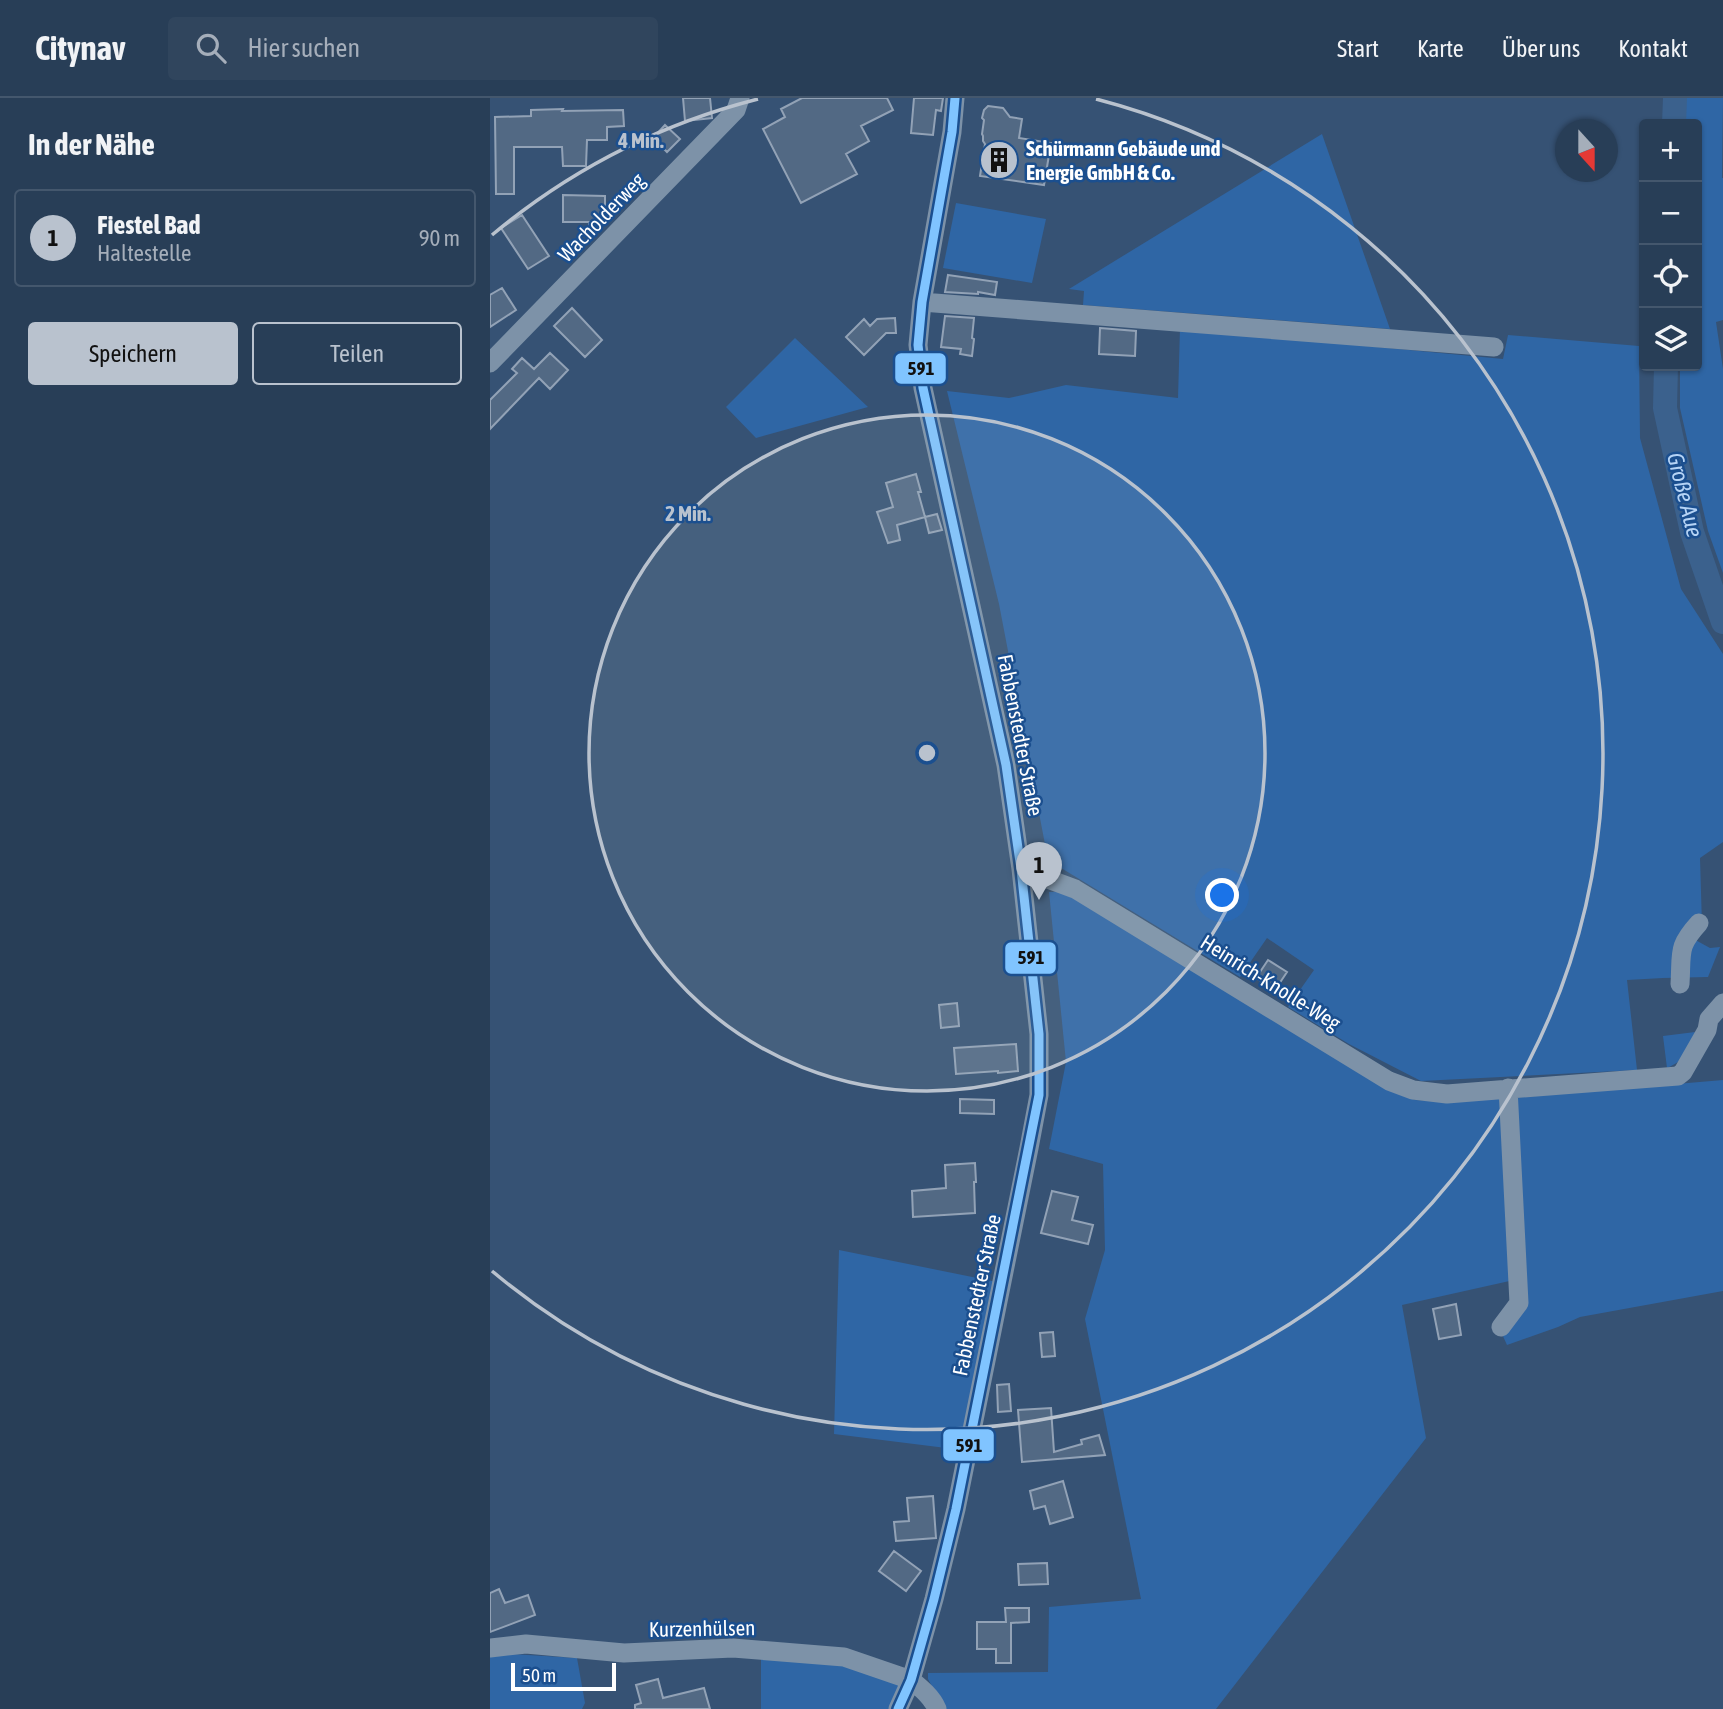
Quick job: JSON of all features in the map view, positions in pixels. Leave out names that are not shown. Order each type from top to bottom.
[{"type":"street","name":"Wacholderweg","points":[[490,363],[736,110],[740,98]]},
{"type":"street","name":"Fabbenstedter Straße","points":[[898,1709],[911,1680],[956,1509],[1039,1095],[1039,1034],[1021,869],[1006,765],[923,388],[918,345],[922,302],[952,132],[955,98]]},
{"type":"street","points":[[922,302],[1494,347]]},
{"type":"street","name":"Heinrich-Knolle-Weg","points":[[1021,869],[1076,889],[1389,1081],[1413,1090],[1447,1094],[1678,1076],[1707,1030],[1709,1018],[1723,1003]]},
{"type":"street","points":[[1680,984],[1682,945],[1699,923]]},
{"type":"street","points":[[1501,1327],[1519,1303],[1508,1088]]},
{"type":"street","name":"Kurzenhülsen","points":[[490,1648],[526,1644],[624,1653],[733,1647],[844,1657],[911,1680]]},
{"type":"street","points":[[911,1680],[937,1709]]},
{"type":"shaded area","points":[[1686,98],[1723,98],[1723,320],[1716,322],[1723,369],[1723,573],[1708,531],[1680,408],[1680,371],[1702,371],[1702,119],[1685,119]]},
{"type":"shaded area","points":[[1322,134],[1390,329],[1083,305],[1084,291],[1069,289]]},
{"type":"shaded area","points":[[956,203],[1046,219],[1032,283],[943,268]]},
{"type":"shaded area","points":[[1180,328],[1503,359],[1508,335],[1639,346],[1640,438],[1681,589],[1723,654],[1723,842],[1700,858],[1702,925],[1690,937],[1710,948],[1720,947],[1708,977],[1627,980],[1637,1070],[1421,1081],[1349,1044],[1288,1007],[1314,970],[1267,938],[1240,977],[1048,860],[999,604],[947,391],[1009,398],[1066,385],[1178,398]]},
{"type":"shaded area","points":[[795,338],[868,407],[756,438],[726,407]]},
{"type":"shaded area","points":[[1049,892],[1068,892],[1374,1082],[1415,1100],[1454,1102],[1504,1097],[1514,1280],[1402,1305],[1426,1438],[1216,1709],[944,1709],[928,1679],[928,1673],[1048,1672],[1049,1607],[1141,1599],[1085,1319],[1105,1250],[1103,1164],[1049,1149],[1066,1062]]},
{"type":"shaded area","points":[[1695,1032],[1683,1058],[1667,1068],[1663,1036]]},
{"type":"shaded area","points":[[1723,1080],[1723,1291],[1580,1317],[1507,1345],[1502,1334],[1521,1305],[1512,1098]]},
{"type":"shaded area","points":[[839,1250],[997,1282],[962,1450],[834,1434]]},
{"type":"shaded area","points":[[511,1654],[577,1658],[585,1703],[582,1709],[490,1709],[490,1657]]},
{"type":"shaded area","points":[[761,1656],[844,1665],[901,1683],[889,1709],[761,1709]]},
{"type":"building","points":[[683,98],[710,98],[712,118],[685,121]]},
{"type":"building","points":[[802,98],[887,98],[893,110],[861,126],[869,141],[846,154],[857,174],[801,203],[763,129],[785,117],[781,109]]},
{"type":"building","points":[[914,98],[943,98],[941,111],[936,110],[933,135],[911,133]]},
{"type":"building","name":"Schürmann Gebäude und Energie GmbH & Co.","points":[[988,106],[1003,108],[1010,117],[1022,119],[1019,138],[1051,143],[1044,185],[980,176],[985,144],[982,118]]},
{"type":"building","points":[[563,109],[562,111],[623,110],[624,126],[607,127],[607,140],[587,140],[586,166],[563,166],[562,147],[514,147],[514,194],[496,194],[495,117],[531,116],[531,110]]},
{"type":"building","points":[[665,125],[680,139],[667,152],[653,138]]},
{"type":"building","points":[[563,195],[605,196],[605,222],[602,222],[602,227],[589,227],[589,222],[563,222]]},
{"type":"building","points":[[522,215],[549,256],[528,269],[501,228]]},
{"type":"building","points":[[948,275],[997,282],[995,295],[945,292]]},
{"type":"building","points":[[502,288],[516,310],[490,327],[490,295]]},
{"type":"building","points":[[572,308],[602,340],[585,357],[554,326]]},
{"type":"building","points":[[945,316],[974,318],[972,356],[960,354],[961,349],[941,347]]},
{"type":"building","points":[[895,318],[896,333],[886,333],[864,355],[846,337],[864,319],[870,326],[877,319]]},
{"type":"building","points":[[1100,328],[1136,331],[1135,356],[1099,354]]},
{"type":"building","points":[[550,353],[568,370],[550,389],[539,378],[490,429],[490,400],[517,373],[512,369],[522,358],[534,369]]},
{"type":"building","points":[[916,474],[925,517],[897,525],[900,540],[888,543],[877,512],[893,507],[886,483]]},
{"type":"building","points":[[937,514],[942,530],[929,533],[925,517]]},
{"type":"building","points":[[1268,960],[1287,972],[1275,990],[1256,978]]},
{"type":"building","points":[[957,1003],[959,1026],[941,1028],[939,1005]]},
{"type":"building","points":[[1016,1044],[1018,1071],[956,1074],[954,1048]]},
{"type":"building","points":[[960,1099],[994,1100],[994,1114],[960,1113]]},
{"type":"building","points":[[975,1163],[975,1213],[913,1217],[912,1191],[946,1188],[945,1165]]},
{"type":"building","points":[[1052,1191],[1078,1197],[1072,1220],[1093,1225],[1088,1244],[1041,1233]]},
{"type":"building","points":[[1456,1304],[1461,1335],[1439,1339],[1433,1309]]},
{"type":"building","points":[[1053,1332],[1055,1356],[1042,1357],[1040,1333]]},
{"type":"building","points":[[1009,1384],[1011,1411],[998,1412],[997,1385]]},
{"type":"building","points":[[1051,1408],[1054,1452],[1082,1444],[1081,1440],[1099,1435],[1105,1455],[1022,1462],[1018,1410]]},
{"type":"building","points":[[1063,1481],[1073,1517],[1050,1524],[1045,1506],[1034,1509],[1030,1491]]},
{"type":"building","points":[[933,1496],[936,1538],[896,1541],[894,1522],[909,1521],[907,1498]]},
{"type":"building","points":[[894,1551],[921,1571],[906,1591],[879,1571]]},
{"type":"building","points":[[1047,1563],[1048,1584],[1019,1585],[1018,1564]]},
{"type":"building","points":[[499,1589],[505,1603],[528,1595],[535,1615],[490,1632],[490,1593]]},
{"type":"building","points":[[1005,1608],[1029,1608],[1029,1622],[1011,1623],[1011,1663],[996,1663],[996,1649],[977,1649],[977,1622],[1006,1622]]},
{"type":"building","points":[[658,1679],[663,1698],[704,1688],[710,1709],[635,1709],[635,1705],[641,1703],[636,1685]]},
{"type":"waterway","name":"Große Aue","points":[[1674,119],[1675,98]]},
{"type":"waterway","name":"Große Aue","points":[[1666,371],[1665,408],[1692,532],[1723,622]]},
{"type":"transit line","name":"591","points":[[898,1709],[911,1680],[956,1509],[1039,1095],[1039,1034],[1021,869],[1006,765],[923,388],[918,345],[922,302],[952,132],[955,98]]},
{"type":"place","name":"Schürmann Gebäude und Energie GmbH & Co.","points":[[999,160]]},
{"type":"place","name":"Fiestel Bad","points":[[1039,900]]}]
